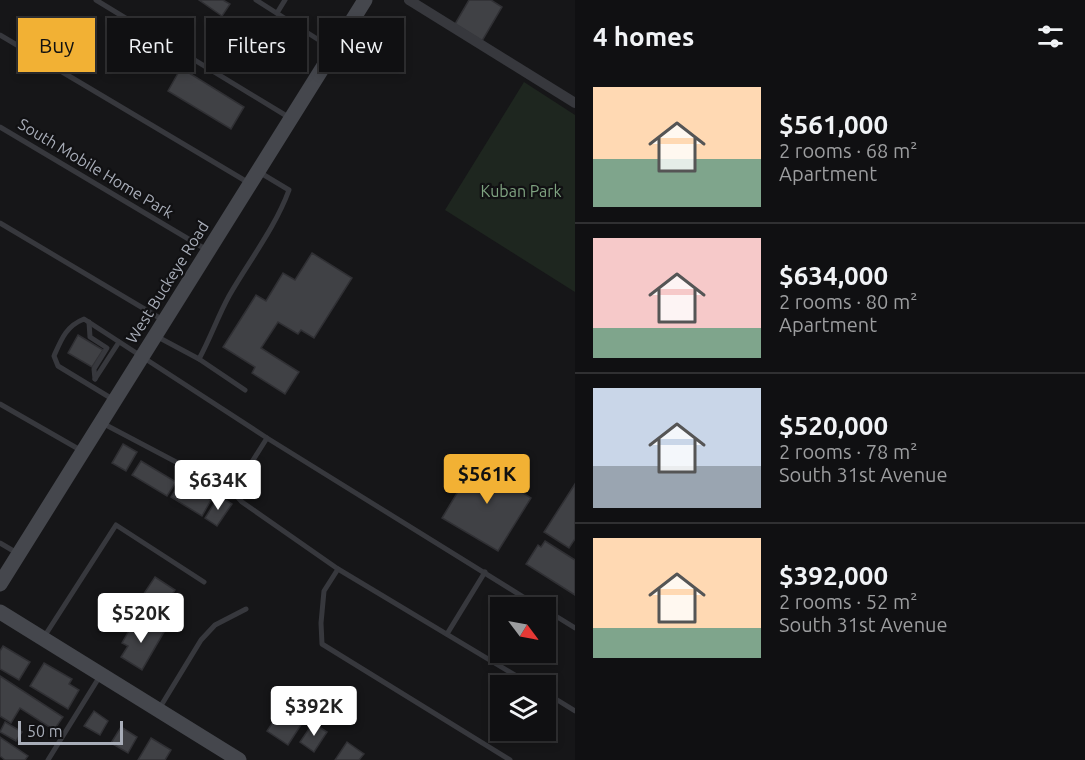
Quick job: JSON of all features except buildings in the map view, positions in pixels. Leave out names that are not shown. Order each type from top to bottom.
[{"type":"main road","name":"West Buckeye Road","points":[[354,18],[365,0]]},
{"type":"main road","name":"West Buckeye Road","points":[[0,584],[320,72]]},
{"type":"main road","points":[[0,612],[239,760]]},
{"type":"street","points":[[409,0],[575,103]]},
{"type":"lane","points":[[96,0],[291,118]]},
{"type":"lane","points":[[256,0],[319,40]]},
{"type":"lane","points":[[277,13],[285,0]]},
{"type":"lane","points":[[0,35],[254,178],[289,190],[261,245],[228,297],[212,336],[199,359]]},
{"type":"lane","name":"South Mobile Home Park","points":[[0,128],[208,251]]},
{"type":"lane","points":[[0,223],[165,321]]},
{"type":"lane","points":[[115,400],[58,366],[54,356],[63,336],[73,323],[84,319],[89,322],[267,438],[524,597]]},
{"type":"lane","points":[[89,322],[90,337],[107,348],[94,369],[95,379]]},
{"type":"lane","points":[[155,336],[199,359],[245,390]]},
{"type":"lane","points":[[91,386],[119,342]]},
{"type":"lane","points":[[0,404],[83,452]]},
{"type":"lane","points":[[101,422],[233,492],[242,502],[338,569],[515,675]]},
{"type":"lane","points":[[233,492],[267,438]]},
{"type":"lane","points":[[43,639],[116,525],[204,582]]},
{"type":"lane","points":[[0,543],[19,554]]},
{"type":"lane","points":[[338,569],[324,591],[321,622],[322,644],[510,760]]},
{"type":"lane","points":[[447,634],[485,573]]},
{"type":"lane","points":[[158,710],[201,640],[215,625],[246,609]]},
{"type":"lane","points":[[556,616],[575,628]]},
{"type":"lane","points":[[48,760],[101,674]]},
{"type":"lane","points":[[556,699],[575,711]]},
{"type":"green space","name":"Kuban Park","points":[[524,82],[575,115],[575,292],[445,210]]}]
